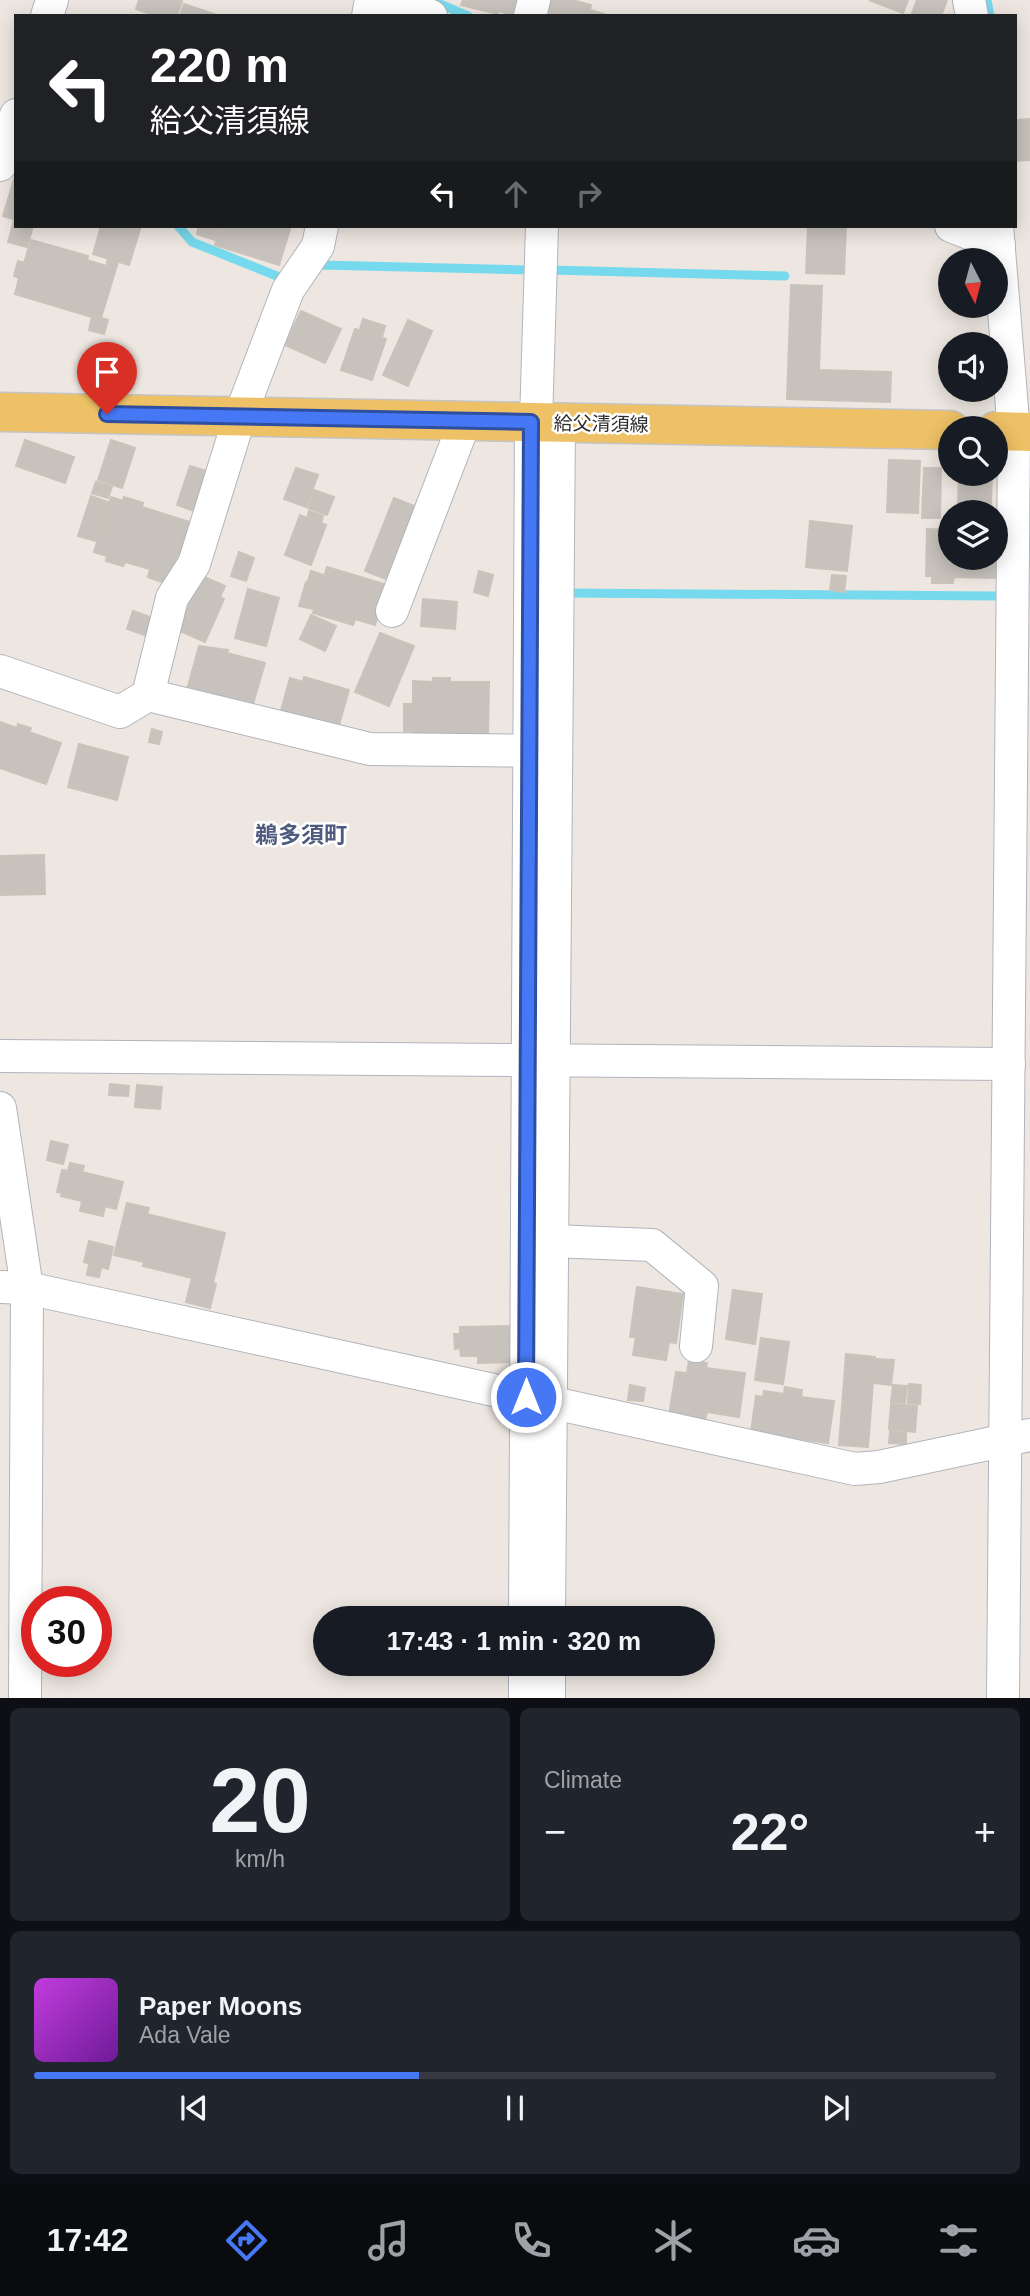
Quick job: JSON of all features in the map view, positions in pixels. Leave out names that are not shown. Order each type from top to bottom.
[{"type":"main road","name":"給父清須線","points":[[0,412],[938,430]]},
{"type":"street","points":[[392,0],[426,14]]},
{"type":"street","points":[[0,165],[14,121]]},
{"type":"street","points":[[148,695],[172,598],[194,564],[240,416],[288,290],[318,246],[322,228]]},
{"type":"street","points":[[542,228],[543,751],[539,1400],[548,1606]]},
{"type":"street","points":[[960,228],[998,236],[1013,432],[1009,1064],[1018,1438],[1003,1698]]},
{"type":"street","points":[[392,611],[465,421]]},
{"type":"street","points":[[0,671],[120,712],[148,695],[370,748],[543,751]]},
{"type":"street","points":[[0,1056],[1009,1064]]},
{"type":"street","points":[[526,1606],[552,1241],[541,1061]]},
{"type":"street","points":[[0,1108],[14,1288],[25,1698]]},
{"type":"street","points":[[552,1241],[652,1245],[702,1286],[695,1346]]},
{"type":"street","points":[[14,1288],[855,1469],[879,1467],[1018,1438]]},
{"type":"street","points":[[525,1676],[525,1698]]},
{"type":"street","points":[[549,1676],[549,1698]]},
{"type":"building","points":[[139,0],[182,1],[178,14],[150,14],[136,9]]},
{"type":"building","points":[[463,0],[520,0],[516,14],[499,11],[498,14],[461,5]]},
{"type":"building","points":[[545,0],[572,0],[591,5],[590,10],[604,14],[542,14]]},
{"type":"building","points":[[869,0],[908,0],[903,13]]},
{"type":"building","points":[[917,0],[947,0],[942,14],[912,14]]},
{"type":"building","points":[[184,4],[214,14],[181,14]]},
{"type":"building","points":[[1030,119],[1030,160],[1017,161],[1017,120]]},
{"type":"building","points":[[14,180],[14,219],[3,216]]},
{"type":"building","points":[[14,220],[14,228],[32,228],[27,247],[8,242]]},
{"type":"building","points":[[100,228],[140,228],[129,265],[93,254]]},
{"type":"building","points":[[198,228],[218,228],[215,240],[197,234]]},
{"type":"building","points":[[220,228],[290,228],[279,265],[215,245]]},
{"type":"building","points":[[808,228],[846,228],[844,274],[806,273]]},
{"type":"building","points":[[31,240],[88,256],[87,260],[106,266],[108,259],[118,262],[101,318],[108,320],[104,334],[89,330],[92,317],[15,294],[19,278],[14,276],[18,261],[24,263]]},
{"type":"building","points":[[791,285],[822,286],[819,370],[891,372],[890,402],[787,399]]},
{"type":"building","points":[[301,311],[341,329],[325,363],[285,345]]},
{"type":"building","points":[[363,319],[385,326],[382,337],[360,329]]},
{"type":"building","points":[[408,320],[432,331],[408,386],[383,375]]},
{"type":"building","points":[[355,329],[386,339],[372,380],[341,370]]},
{"type":"building","points":[[25,440],[74,457],[65,483],[16,466]]},
{"type":"building","points":[[111,440],[135,448],[122,488],[98,480]]},
{"type":"building","points":[[889,460],[920,461],[918,513],[887,512]]},
{"type":"building","points":[[190,466],[213,473],[200,513],[177,505]]},
{"type":"building","points":[[296,468],[318,475],[306,507],[284,499]]},
{"type":"building","points":[[924,468],[938,468],[938,486],[941,486],[938,518],[922,518]]},
{"type":"building","points":[[96,482],[112,487],[108,498],[92,493]]},
{"type":"building","points":[[959,486],[992,486],[991,500],[958,500]]},
{"type":"building","points":[[314,490],[334,497],[327,515],[308,508]]},
{"type":"building","points":[[91,496],[108,502],[96,541],[78,536]]},
{"type":"building","points":[[111,497],[123,501],[124,497],[143,503],[142,507],[196,524],[186,557],[178,554],[167,584],[148,577],[150,569],[125,562],[123,566],[106,561],[107,556],[94,552]]},
{"type":"building","points":[[394,498],[422,509],[394,582],[365,571]]},
{"type":"building","points":[[309,511],[323,516],[321,523],[326,525],[311,565],[285,555],[300,515],[307,518]]},
{"type":"building","points":[[810,521],[852,526],[847,571],[806,567]]},
{"type":"building","points":[[927,529],[938,529],[938,570],[995,570],[995,578],[954,577],[953,583],[932,583],[932,576],[926,576]]},
{"type":"building","points":[[239,552],[254,558],[246,581],[231,576]]},
{"type":"building","points":[[327,567],[387,585],[375,625],[355,619],[353,625],[313,613]]},
{"type":"building","points":[[311,571],[323,575],[321,585],[308,581]]},
{"type":"building","points":[[479,571],[493,575],[488,596],[474,592]]},
{"type":"building","points":[[832,575],[846,576],[844,592],[830,590]]},
{"type":"building","points":[[202,576],[225,586],[220,597],[224,599],[205,642],[178,630]]},
{"type":"building","points":[[306,582],[320,586],[313,609],[299,606]]},
{"type":"building","points":[[248,589],[279,598],[266,646],[235,638]]},
{"type":"building","points":[[423,599],[457,602],[455,629],[421,626]]},
{"type":"building","points":[[133,611],[156,619],[150,637],[127,629]]},
{"type":"building","points":[[311,615],[336,626],[325,651],[300,639]]},
{"type":"building","points":[[380,633],[414,646],[389,706],[355,692]]},
{"type":"building","points":[[199,646],[228,650],[227,653],[265,663],[252,707],[187,690]]},
{"type":"building","points":[[304,677],[349,690],[339,725],[332,722],[330,728],[280,714],[290,678],[303,682]]},
{"type":"building","points":[[433,678],[450,678],[450,682],[489,682],[488,737],[413,736],[413,731],[404,731],[404,704],[413,704],[413,681],[433,682]]},
{"type":"building","points":[[0,722],[17,728],[18,724],[31,728],[29,732],[61,743],[46,784],[0,768]]},
{"type":"building","points":[[152,729],[162,732],[159,744],[149,742]]},
{"type":"building","points":[[79,744],[128,757],[117,800],[68,787]]},
{"type":"building","points":[[44,855],[45,894],[0,895],[0,856]]},
{"type":"building","points":[[110,1084],[129,1086],[128,1096],[109,1095]]},
{"type":"building","points":[[137,1085],[162,1087],[160,1109],[135,1107]]},
{"type":"building","points":[[51,1141],[68,1145],[63,1164],[47,1160]]},
{"type":"building","points":[[70,1163],[84,1166],[82,1172],[123,1182],[116,1209],[105,1206],[103,1216],[80,1211],[82,1201],[61,1196],[62,1193],[57,1192],[62,1170],[68,1171]]},
{"type":"building","points":[[127,1203],[149,1208],[147,1214],[225,1233],[210,1308],[186,1302],[192,1278],[143,1266],[144,1262],[114,1255]]},
{"type":"building","points":[[89,1241],[113,1247],[108,1269],[84,1262]]},
{"type":"building","points":[[89,1265],[101,1268],[99,1277],[87,1275]]},
{"type":"building","points":[[637,1287],[683,1294],[676,1343],[669,1342],[666,1360],[633,1355],[636,1337],[630,1337]]},
{"type":"building","points":[[733,1290],[762,1294],[755,1344],[726,1339]]},
{"type":"building","points":[[516,1326],[517,1362],[478,1363],[478,1356],[461,1356],[460,1348],[455,1349],[454,1334],[460,1334],[460,1327]]},
{"type":"building","points":[[761,1338],[789,1342],[783,1384],[755,1380]]},
{"type":"building","points":[[846,1354],[875,1357],[868,1447],[839,1445]]},
{"type":"building","points":[[876,1359],[894,1360],[891,1385],[874,1383]]},
{"type":"building","points":[[689,1360],[707,1363],[706,1368],[745,1373],[739,1417],[707,1412],[705,1420],[669,1415],[676,1372],[687,1373]]},
{"type":"building","points":[[909,1384],[921,1385],[920,1404],[908,1403]]},
{"type":"building","points":[[630,1385],[645,1388],[643,1401],[628,1400]]},
{"type":"building","points":[[893,1385],[907,1386],[905,1403],[891,1402]]},
{"type":"building","points":[[785,1387],[802,1390],[801,1397],[834,1401],[828,1443],[751,1432],[756,1396],[763,1397],[764,1391],[784,1394]]},
{"type":"building","points":[[891,1404],[917,1406],[915,1432],[889,1429]]},
{"type":"building","points":[[890,1431],[906,1433],[906,1444],[889,1443]]},
{"type":"waterway","points":[[431,0],[463,14]]},
{"type":"waterway","points":[[987,0],[990,14]]},
{"type":"waterway","points":[[180,228],[192,242],[282,278]]},
{"type":"waterway","points":[[316,271],[320,265],[528,270]]},
{"type":"waterway","points":[[550,270],[785,276]]},
{"type":"waterway","points":[[565,593],[995,596]]},
{"type":"district","name":"鵜多須町","points":[[301,835]]},
{"type":"route","points":[[107,414],[531,422],[526,1397]]}]
